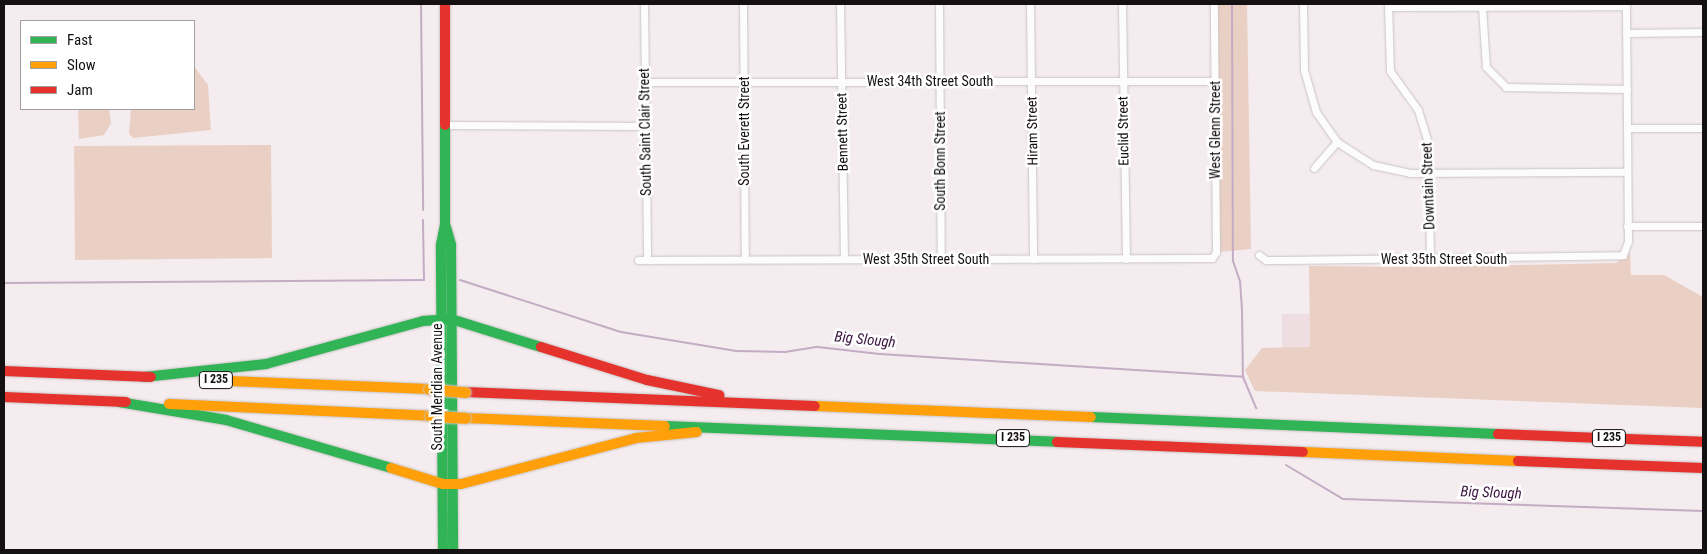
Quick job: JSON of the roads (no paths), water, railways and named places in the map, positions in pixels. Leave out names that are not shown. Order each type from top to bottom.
[{"type":"main road","name":"South Meridian Avenue","points":[[445,4],[446,224],[441,245],[446,319],[448,484],[453,550]]},
{"type":"main road","points":[[144,377],[266,364],[446,319],[647,380],[775,404]]},
{"type":"main road","name":"I 235","points":[[4,372],[1703,442]]},
{"type":"main road","name":"I 235","points":[[4,397],[465,418],[1703,468]]},
{"type":"main road","points":[[119,402],[226,420],[280,434],[406,476],[448,484],[636,438],[749,428]]},
{"type":"main road","name":"South Meridian Avenue","points":[[443,550],[448,484]]},
{"type":"street","name":"South Saint Clair Street","points":[[644,4],[647,260]]},
{"type":"street","name":"South Everett Street","points":[[743,4],[744,259]]},
{"type":"street","name":"Bennett Street","points":[[840,4],[844,260]]},
{"type":"street","name":"South Bonn Street","points":[[939,4],[941,259]]},
{"type":"street","name":"Hiram Street","points":[[1030,4],[1033,259]]},
{"type":"street","name":"Euclid Street","points":[[1122,4],[1126,259]]},
{"type":"street","name":"West Glenn Street","points":[[1214,4],[1214,256]]},
{"type":"street","points":[[1304,4],[1304,70],[1308,92],[1318,117],[1337,142],[1381,168],[1430,173],[1627,172]]},
{"type":"street","points":[[1388,5],[1482,7],[1626,5],[1628,226],[1703,226]]},
{"type":"street","name":"Downtain Street","points":[[1388,5],[1390,72],[1420,115],[1428,143],[1430,259]]},
{"type":"street","points":[[1482,7],[1486,67],[1506,87],[1528,90],[1627,89]]},
{"type":"street","points":[[1626,33],[1703,32]]},
{"type":"street","name":"West 34th Street South","points":[[645,82],[1215,81]]},
{"type":"street","points":[[446,125],[645,126]]},
{"type":"street","points":[[1627,128],[1703,128]]},
{"type":"street","points":[[1314,168],[1337,142]]},
{"type":"street","name":"West 35th Street South","points":[[1259,255],[1272,260],[1606,258],[1621,256],[1626,250],[1628,226]]},
{"type":"street","name":"West 35th Street South","points":[[638,260],[1126,259],[1214,256]]},
{"type":"waterway","points":[[421,4],[423,210]]},
{"type":"waterway","points":[[1232,4],[1233,261],[1240,281],[1243,377]]},
{"type":"waterway","points":[[4,283],[424,280],[423,220]]},
{"type":"waterway","name":"Big Slough","points":[[460,280],[621,332],[736,351],[785,352],[818,347],[880,354],[1243,377],[1256,408]]},
{"type":"waterway","name":"Big Slough","points":[[1286,465],[1343,499],[1703,511]]}]
